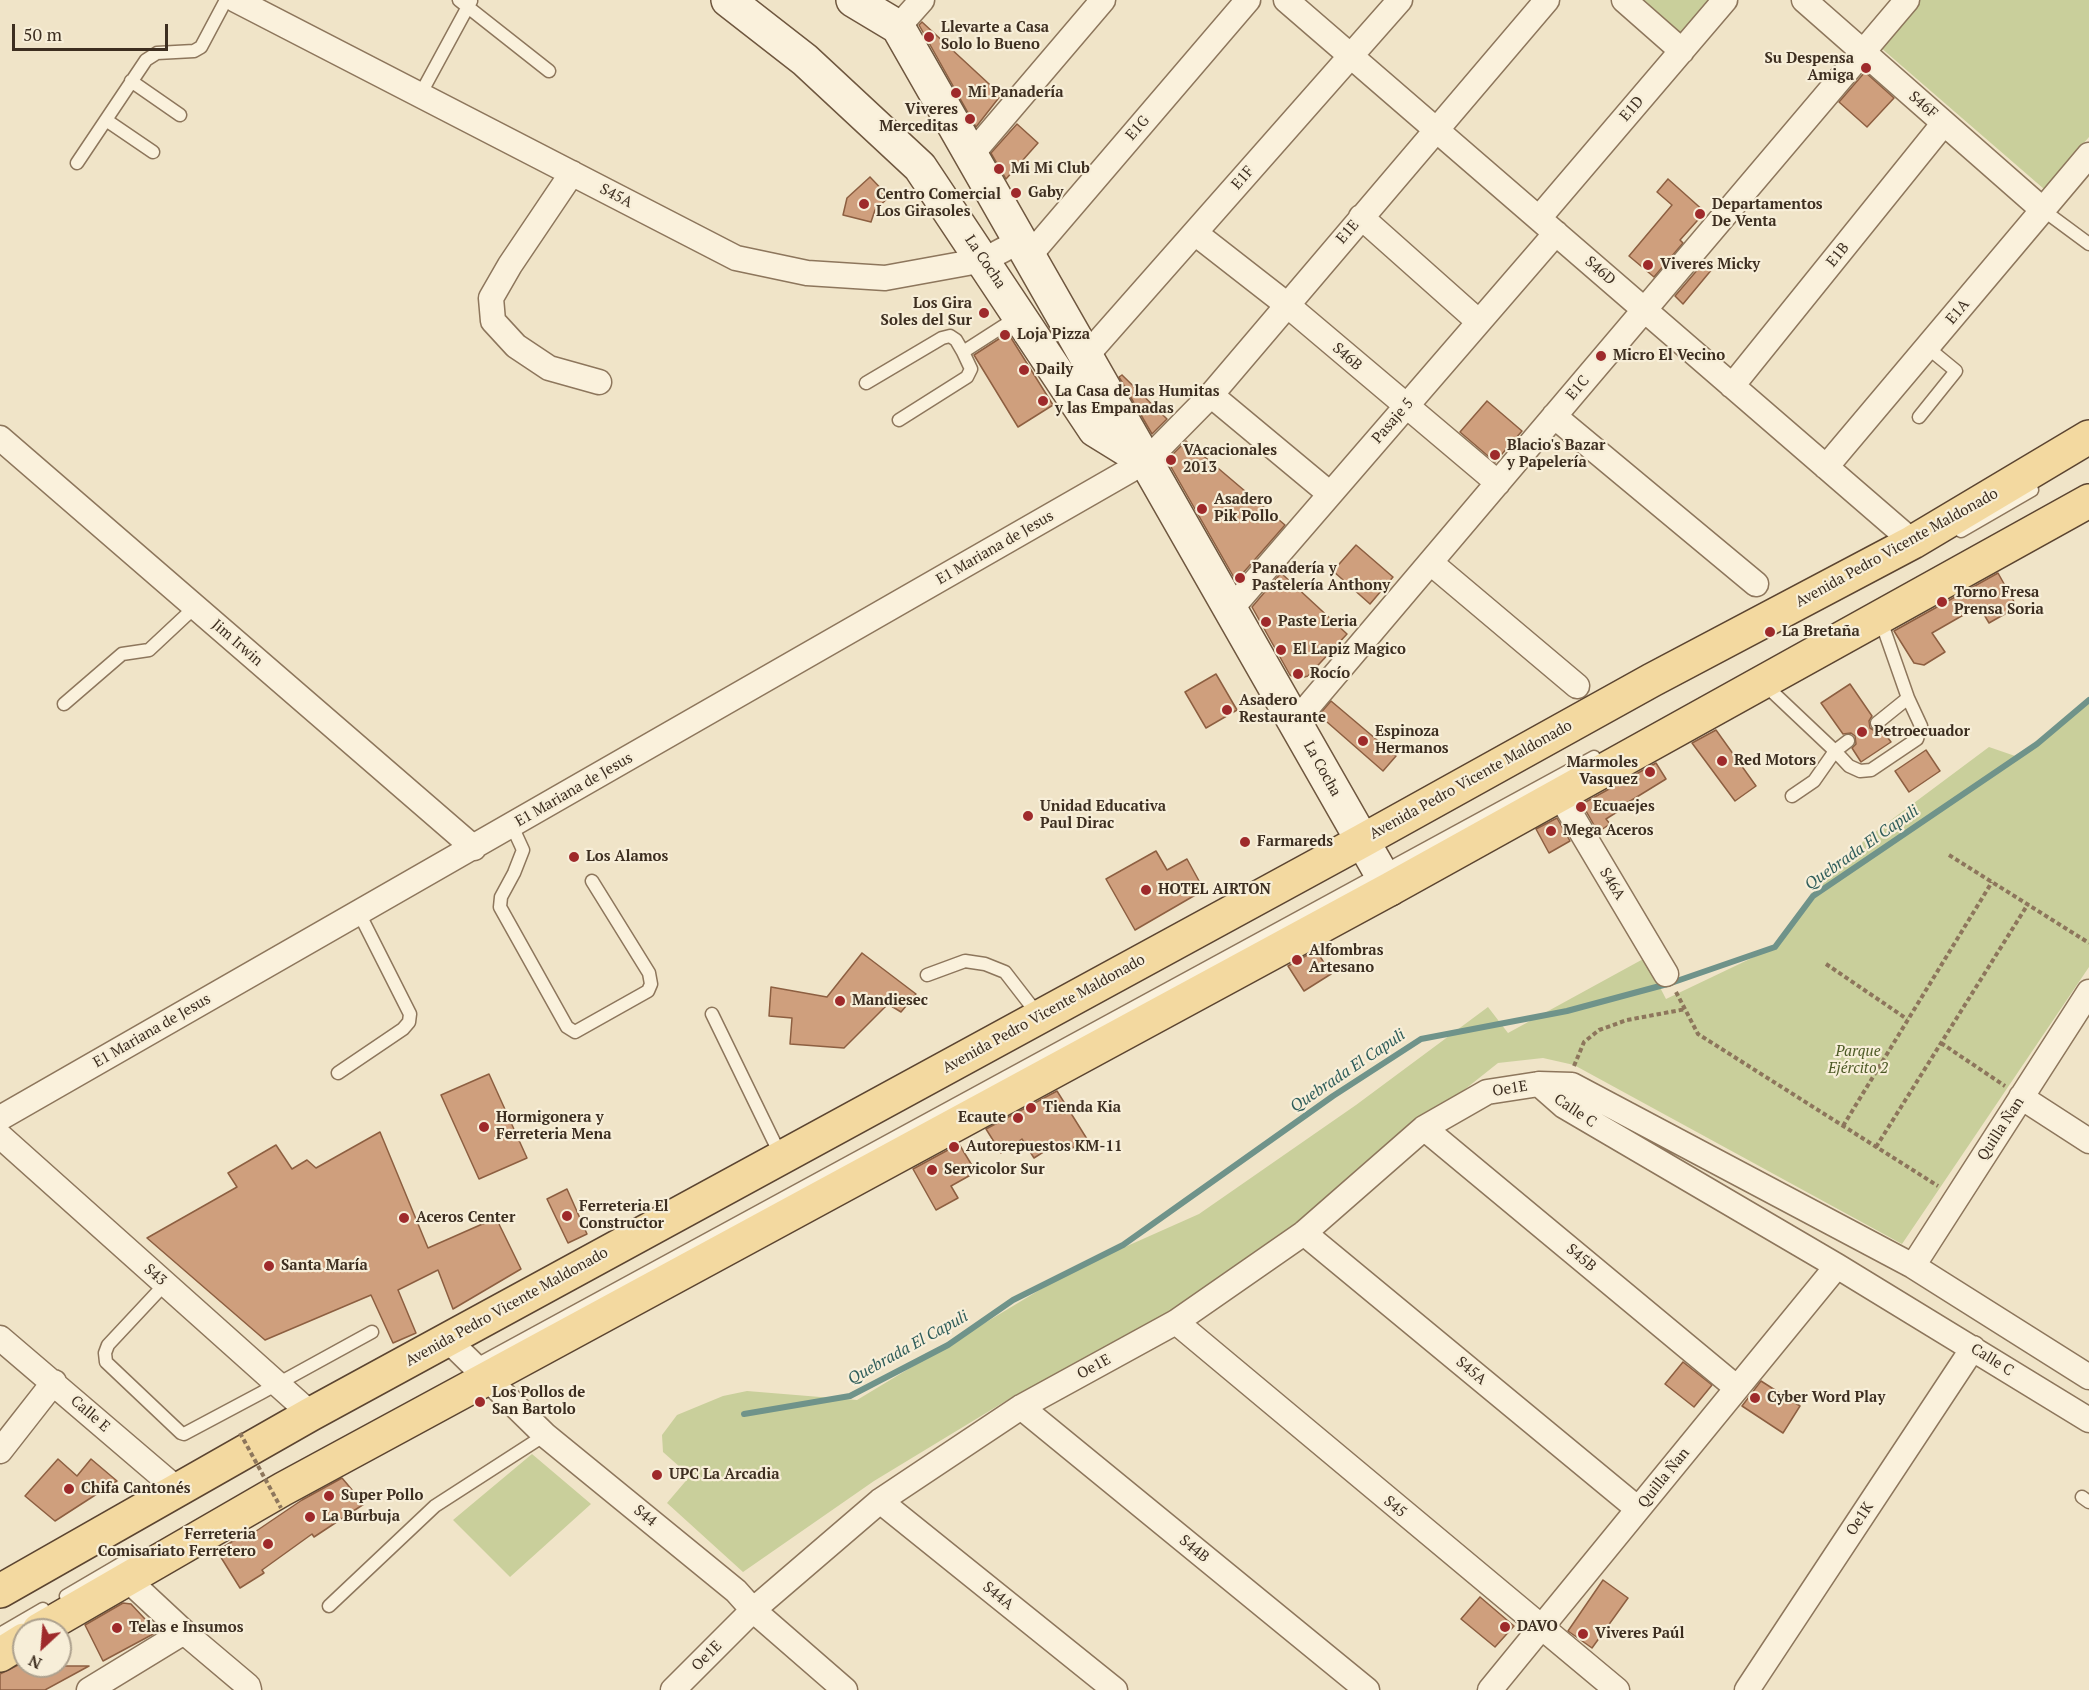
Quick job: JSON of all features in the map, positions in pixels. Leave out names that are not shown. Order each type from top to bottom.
[{"type":"main road","name":"Avenida Pedro Vicente Maldonado","points":[[59,1618],[283,1489],[474,1373],[1374,861],[1652,680],[1912,550],[2089,437]]},
{"type":"main road","name":"Avenida Pedro Vicente Maldonado","points":[[0,1591],[310,1414],[452,1344],[782,1157],[1039,1017],[1374,861],[1559,794],[1762,682],[1879,610],[2089,501]]},
{"type":"street","name":"S45A","points":[[236,0],[736,258],[797,271],[885,278],[984,260],[1025,248]]},
{"type":"street","name":"La Cocha","points":[[728,0],[805,60],[920,166],[1095,430],[1146,461]]},
{"type":"street","name":"La Cocha","points":[[853,0],[898,27],[1374,861]]},
{"type":"street","points":[[898,27],[922,0]]},
{"type":"street","points":[[971,155],[1103,0]]},
{"type":"street","name":"E1G","points":[[1025,248],[1248,0]]},
{"type":"street","name":"S46D","points":[[1286,0],[1826,467],[1912,550]]},
{"type":"street","name":"E1F","points":[[1086,356],[1400,0]]},
{"type":"street","name":"E1E","points":[[1146,461],[1211,394],[1547,0]]},
{"type":"street","points":[[1624,0],[1682,51]]},
{"type":"street","name":"E1D","points":[[1547,226],[1682,51],[1725,0]]},
{"type":"street","name":"S46F","points":[[1804,0],[2043,210]]},
{"type":"street","name":"E1C","points":[[1295,722],[1907,0]]},
{"type":"street","name":"E1B","points":[[1732,386],[1944,123]]},
{"type":"street","name":"E1A","points":[[1826,467],[2089,155]]},
{"type":"street","points":[[572,173],[510,265],[491,298],[493,321],[516,346],[549,368],[599,382]]},
{"type":"street","points":[[1361,217],[1479,322]]},
{"type":"street","name":"Pasaje 5","points":[[1231,609],[1479,322],[1547,226]]},
{"type":"street","name":"S46B","points":[[1196,233],[1286,304],[1498,483]]},
{"type":"street","points":[[1211,394],[1330,494]]},
{"type":"street","points":[[1554,416],[1756,584]]},
{"type":"street","name":"Jim Irwin","points":[[0,438],[474,848]]},
{"type":"street","name":"E1 Mariana de Jesus","points":[[0,1118],[1146,461]]},
{"type":"street","points":[[1431,562],[1577,686]]},
{"type":"street","name":"S46A","points":[[1559,794],[1666,974]]},
{"type":"street","name":"Quilla Ñan","points":[[1913,1266],[2089,992]]},
{"type":"street","name":"Calle C","points":[[1539,1084],[1572,1085],[1913,1266],[2089,1377]]},
{"type":"street","name":"Calle C","points":[[1539,1084],[1564,1106],[1837,1266],[2089,1420]]},
{"type":"street","name":"Oe1E","points":[[673,1690],[753,1610],[880,1502],[1021,1407],[1176,1322],[1304,1233],[1424,1128],[1488,1092],[1539,1084]]},
{"type":"street","points":[[2021,1097],[2089,1140]]},
{"type":"street","name":"S45B","points":[[1424,1128],[1737,1388]]},
{"type":"street","name":"S43","points":[[0,1136],[310,1414]]},
{"type":"street","name":"S45A","points":[[1304,1233],[1638,1509]]},
{"type":"street","name":"Quilla Ñan","points":[[1490,1690],[1837,1266]]},
{"type":"street","name":"S45","points":[[1176,1322],[1540,1629],[1617,1690]]},
{"type":"street","name":"Calle E","points":[[0,1338],[54,1382],[178,1491]]},
{"type":"street","name":"S44","points":[[452,1344],[474,1373],[545,1435],[736,1591],[753,1610],[846,1690]]},
{"type":"street","name":"Oe1K","points":[[1747,1690],[1973,1348]]},
{"type":"street","points":[[0,1451],[54,1382]]},
{"type":"street","name":"S44B","points":[[1021,1407],[1368,1690]]},
{"type":"street","name":"S44A","points":[[880,1502],[1115,1690]]},
{"type":"street","points":[[126,1578],[249,1690]]},
{"type":"street","points":[[89,1690],[184,1632]]},
{"type":"lane","points":[[77,163],[146,60],[157,53],[194,51],[201,47],[226,0]]},
{"type":"lane","points":[[420,95],[466,3],[549,71]]},
{"type":"lane","points":[[131,81],[180,115]]},
{"type":"lane","points":[[106,120],[153,152]]},
{"type":"lane","points":[[2043,210],[2089,244]]},
{"type":"lane","points":[[963,352],[1020,316]]},
{"type":"lane","points":[[866,383],[942,338],[950,336],[963,352],[970,369],[967,377],[899,420]]},
{"type":"lane","points":[[1918,417],[1956,371],[1928,348]]},
{"type":"lane","points":[[1949,538],[2042,484]]},
{"type":"lane","points":[[1762,682],[1849,766],[1860,771],[1871,770],[1917,739],[1921,726],[1908,698],[1879,610],[1957,562],[2089,487]]},
{"type":"lane","points":[[1770,632],[1912,550]]},
{"type":"lane","points":[[64,704],[122,654],[149,650],[195,607]]},
{"type":"lane","points":[[1877,723],[1908,698]]},
{"type":"lane","points":[[1792,795],[1814,781],[1835,751],[1848,741]]},
{"type":"lane","points":[[1374,861],[1606,751]]},
{"type":"lane","points":[[512,826],[523,850],[518,867],[501,897],[501,907],[567,1027],[575,1032],[648,991],[651,984],[650,974],[592,881]]},
{"type":"lane","points":[[338,1074],[403,1029],[409,1022],[410,1014],[359,913]]},
{"type":"lane","points":[[927,975],[965,960],[985,964],[1005,972],[1039,1017]]},
{"type":"lane","points":[[712,1014],[782,1157]]},
{"type":"lane","points":[[0,1606],[154,1513],[452,1344],[614,1264]]},
{"type":"lane","points":[[165,1284],[108,1345],[105,1353],[106,1362],[177,1430],[184,1434],[372,1332]]},
{"type":"lane","points":[[329,1606],[435,1506],[545,1435]]},
{"type":"lane","points":[[0,1634],[146,1549]]},
{"type":"path","points":[[1949,855],[2089,943]]},
{"type":"path","points":[[1842,1125],[1992,882]]},
{"type":"path","points":[[1876,1147],[2028,904]]},
{"type":"path","points":[[1826,964],[1907,1019]]},
{"type":"path","points":[[1681,1000],[1698,1034],[1957,1198]]},
{"type":"path","points":[[1572,1085],[1574,1065],[1584,1042],[1599,1030],[1627,1020],[1686,1010]]},
{"type":"path","points":[[1941,1043],[2021,1097]]},
{"type":"path","points":[[240,1433],[281,1508]]},
{"type":"green space","points":[[1637,0],[1711,0],[1681,36]]},
{"type":"green space","points":[[1920,0],[2089,0],[2089,137],[2044,189],[1880,47]]},
{"type":"green space","name":"Parque Ejército 2","points":[[2089,699],[2089,967],[1902,1244],[1574,1065],[1543,1058],[1498,1063],[1298,1222],[1173,1315],[1014,1396],[874,1481],[743,1572],[667,1503],[690,1476],[663,1452],[662,1435],[677,1415],[723,1396],[747,1391],[857,1400],[1071,1271],[1199,1214],[1356,1105],[1488,1007],[1508,1033],[1645,958],[1666,999],[1775,947],[1816,888],[1867,838],[1989,747],[2018,757]]},
{"type":"green space","points":[[532,1454],[591,1504],[510,1577],[453,1520]]},
{"type":"building","points":[[922,22],[1001,95],[976,127],[919,25]]},
{"type":"building","points":[[1865,72],[1894,98],[1867,127],[1839,102]]},
{"type":"building","points":[[1017,124],[1038,143],[1006,179],[991,153]]},
{"type":"building","name":"Centro Comercial Los Girasoles","points":[[870,177],[889,197],[875,210],[871,222],[843,215],[847,198]]},
{"type":"building","points":[[1668,179],[1705,212],[1680,240],[1683,243],[1654,277],[1629,256],[1672,205],[1657,192]]},
{"type":"building","points":[[1705,261],[1713,268],[1683,304],[1675,296]]},
{"type":"building","points":[[1008,333],[1053,405],[1018,427],[974,355]]},
{"type":"building","points":[[1122,375],[1167,419],[1152,434],[1119,377]]},
{"type":"building","points":[[1487,401],[1522,431],[1495,462],[1460,432]]},
{"type":"building","points":[[1186,441],[1285,525],[1236,581],[1167,460]]},
{"type":"building","points":[[1356,545],[1393,577],[1370,604],[1333,571]]},
{"type":"building","points":[[1281,573],[1347,634],[1308,676],[1297,679],[1290,675],[1252,607]]},
{"type":"building","points":[[1998,573],[2017,607],[1989,623],[1979,606],[1932,633],[1945,652],[1924,665],[1914,663],[1894,631]]},
{"type":"building","points":[[1216,674],[1237,710],[1206,728],[1185,692]]},
{"type":"building","name":"Petroecuador","points":[[1850,684],[1872,716],[1869,721],[1870,728],[1875,731],[1882,730],[1891,742],[1861,762],[1852,748],[1856,744],[1855,736],[1851,733],[1843,734],[1821,703]]},
{"type":"building","points":[[1331,701],[1396,756],[1383,771],[1319,715]]},
{"type":"building","name":"Red Motors","points":[[1716,730],[1756,786],[1735,801],[1692,743]]},
{"type":"building","name":"Petroecuador","points":[[1926,750],[1940,771],[1909,792],[1895,771]]},
{"type":"building","points":[[1656,763],[1666,779],[1606,819],[1610,824],[1598,832],[1582,804]]},
{"type":"building","name":"Mega Aceros","points":[[1557,818],[1570,841],[1549,853],[1536,829]]},
{"type":"building","name":"HOTEL AIRTON","points":[[1156,851],[1167,870],[1187,859],[1204,890],[1135,930],[1106,879]]},
{"type":"building","points":[[1316,950],[1331,974],[1304,991],[1288,966]]},
{"type":"building","name":"Mandiesec","points":[[862,953],[916,994],[901,1012],[888,1004],[844,1048],[790,1044],[792,1018],[769,1016],[771,987],[827,997]]},
{"type":"building","name":"Hormigonera y Ferreteria Mena","points":[[489,1074],[527,1158],[479,1179],[441,1095]]},
{"type":"building","points":[[1057,1091],[1087,1139],[1066,1152],[1059,1142],[1034,1158],[1022,1139],[1001,1153],[986,1129]]},
{"type":"building","points":[[380,1132],[428,1248],[496,1218],[521,1269],[453,1309],[438,1270],[398,1290],[416,1333],[393,1343],[371,1295],[265,1340],[147,1238],[237,1187],[228,1173],[276,1145],[292,1169],[307,1160],[316,1168]]},
{"type":"building","points":[[959,1144],[976,1172],[951,1186],[958,1198],[936,1210],[913,1169]]},
{"type":"building","name":"Ferreteria El Constructor","points":[[567,1189],[587,1234],[568,1243],[547,1199]]},
{"type":"building","points":[[1683,1362],[1712,1385],[1694,1407],[1665,1384]]},
{"type":"building","points":[[1761,1381],[1800,1406],[1783,1433],[1742,1406]]},
{"type":"building","name":"Chifa Cantonés","points":[[58,1459],[77,1476],[91,1459],[117,1481],[55,1521],[25,1496]]},
{"type":"building","points":[[342,1478],[364,1504],[314,1537],[312,1534],[262,1570],[264,1573],[240,1588],[217,1551],[241,1536],[243,1540],[302,1500]]},
{"type":"building","points":[[1603,1580],[1628,1598],[1592,1648],[1568,1631]]},
{"type":"building","points":[[1480,1597],[1514,1626],[1495,1647],[1461,1619]]},
{"type":"building","points":[[123,1603],[131,1604],[157,1632],[103,1661],[85,1625]]},
{"type":"building","points":[[72,1666],[89,1666],[72,1675]]},
{"type":"building","points":[[12,1668],[12,1678],[67,1678],[45,1690],[0,1690],[0,1674]]},
{"type":"waterway","name":"Quebrada El Capuli","points":[[744,1414],[850,1396],[948,1345],[1013,1300],[1123,1245],[1333,1096],[1421,1039],[1567,1011],[1671,983],[1775,947],[1813,896],[2037,744],[2089,700]]},
{"type":"place","name":"Llevarte a Casa Solo lo Bueno","points":[[929,37]]},
{"type":"place","name":"Su Despensa Amiga","points":[[1866,68]]},
{"type":"place","name":"Mi Panadería","points":[[956,93]]},
{"type":"place","name":"Viveres Merceditas","points":[[970,119]]},
{"type":"place","name":"Mi Mi Club","points":[[999,169]]},
{"type":"place","name":"Gaby","points":[[1016,193]]},
{"type":"place","name":"Centro Comercial Los Girasoles","points":[[864,204]]},
{"type":"place","name":"Departamentos De Venta","points":[[1700,214]]},
{"type":"place","name":"Viveres Micky","points":[[1648,265]]},
{"type":"place","name":"Los Gira Soles del Sur","points":[[984,313]]},
{"type":"place","name":"Loja Pizza","points":[[1005,335]]},
{"type":"place","name":"Micro El Vecino","points":[[1601,356]]},
{"type":"place","name":"Daily","points":[[1024,370]]},
{"type":"place","name":"La Casa de las Humitas y las Empanadas","points":[[1043,401]]},
{"type":"place","name":"Blacio's Bazar y Papelería","points":[[1495,455]]},
{"type":"place","name":"VAcacionales 2013","points":[[1171,460]]},
{"type":"place","name":"Asadero Pik Pollo","points":[[1202,509]]},
{"type":"place","name":"Panadería y Pastelería Anthony","points":[[1240,578]]},
{"type":"place","name":"Torno Fresa Prensa Soria","points":[[1942,602]]},
{"type":"place","name":"Paste Leria","points":[[1266,622]]},
{"type":"place","name":"La Bretaña","points":[[1770,632]]},
{"type":"place","name":"El Lapiz Magico","points":[[1281,650]]},
{"type":"place","name":"Rocío","points":[[1298,674]]},
{"type":"place","name":"Asadero Restaurante","points":[[1227,710]]},
{"type":"place","name":"Petroecuador","points":[[1862,732]]},
{"type":"place","name":"Espinoza Hermanos","points":[[1363,741]]},
{"type":"place","name":"Red Motors","points":[[1722,761]]},
{"type":"place","name":"Marmoles Vasquez","points":[[1650,772]]},
{"type":"place","name":"Ecuaejes","points":[[1581,807]]},
{"type":"place","name":"Unidad Educativa Paul Dirac","points":[[1028,816]]},
{"type":"place","name":"Mega Aceros","points":[[1551,831]]},
{"type":"place","name":"Farmareds","points":[[1245,842]]},
{"type":"place","name":"Los Alamos","points":[[574,857]]},
{"type":"place","name":"HOTEL AIRTON","points":[[1146,890]]},
{"type":"place","name":"Alfombras Artesano","points":[[1297,960]]},
{"type":"place","name":"Mandiesec","points":[[840,1001]]},
{"type":"place","name":"Tienda Kia","points":[[1031,1108]]},
{"type":"place","name":"Ecaute","points":[[1018,1118]]},
{"type":"place","name":"Hormigonera y Ferreteria Mena","points":[[484,1127]]},
{"type":"place","name":"Autorepuestos KM-11","points":[[954,1147]]},
{"type":"place","name":"Servicolor Sur","points":[[932,1170]]},
{"type":"place","name":"Ferreteria El Constructor","points":[[567,1216]]},
{"type":"place","name":"Aceros Center","points":[[404,1218]]},
{"type":"place","name":"Santa María","points":[[269,1266]]},
{"type":"place","name":"Cyber Word Play","points":[[1755,1398]]},
{"type":"place","name":"Los Pollos de San Bartolo","points":[[480,1402]]},
{"type":"place","name":"UPC La Arcadia","points":[[657,1475]]},
{"type":"place","name":"Chifa Cantonés","points":[[69,1489]]},
{"type":"place","name":"Super Pollo","points":[[329,1496]]},
{"type":"place","name":"La Burbuja","points":[[310,1517]]},
{"type":"place","name":"Ferreteria Comisariato Ferretero","points":[[268,1544]]},
{"type":"place","name":"DAVO","points":[[1505,1627]]},
{"type":"place","name":"Telas e Insumos","points":[[117,1628]]},
{"type":"place","name":"Viveres Paúl","points":[[1583,1634]]}]
